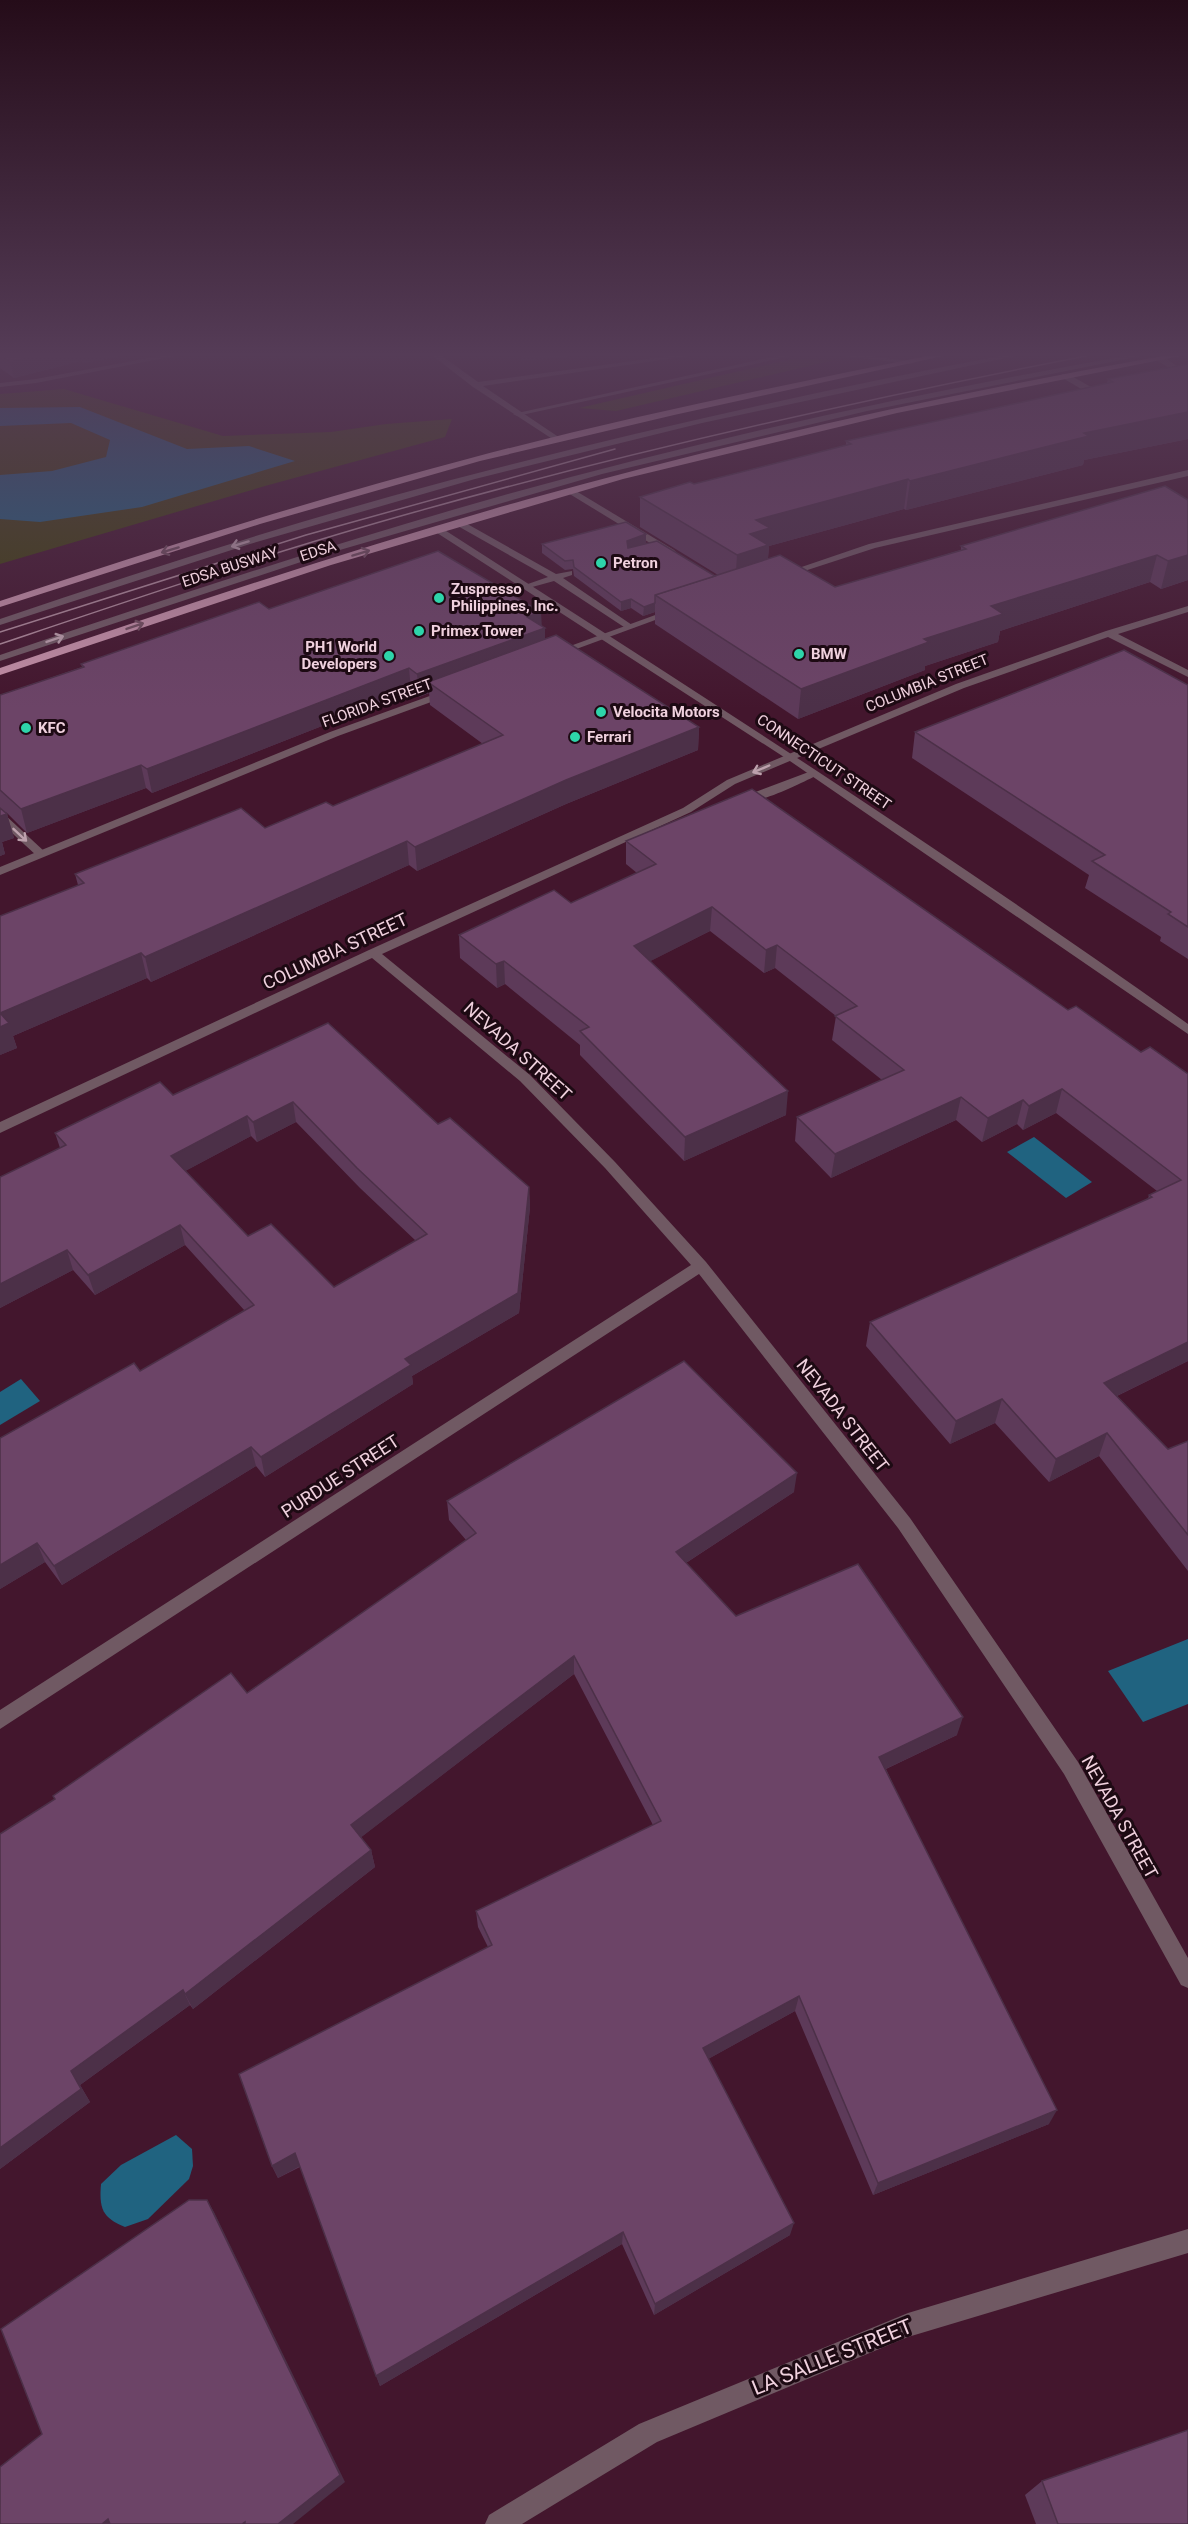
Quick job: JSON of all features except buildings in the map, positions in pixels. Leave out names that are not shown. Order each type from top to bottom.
[{"type":"highway","points":[[0,604],[427,474]]},
{"type":"highway","name":"EDSA","points":[[0,672],[173,613],[437,529],[639,474]]},
{"type":"street","name":"EDSA BUSWAY","points":[[0,622],[302,525],[487,474]]},
{"type":"street","name":"EDSA BUSWAY","points":[[0,658],[162,603],[333,549],[545,487],[599,474]]},
{"type":"street","points":[[778,577],[872,546],[1185,474]]},
{"type":"street","points":[[571,491],[676,555]]},
{"type":"street","points":[[459,523],[556,578],[630,627]]},
{"type":"street","name":"CONNECTICUT STREET","points":[[437,529],[791,757],[1079,952],[1188,1030]]},
{"type":"street","points":[[641,550],[659,544]]},
{"type":"street","points":[[528,587],[569,573]]},
{"type":"street","points":[[543,658],[682,609]]},
{"type":"street","name":"COLUMBIA STREET","points":[[0,1128],[373,953],[687,810],[731,782],[960,686],[1109,633],[1188,609]]},
{"type":"street","points":[[1109,633],[1188,674]]},
{"type":"street","name":"FLORIDA STREET","points":[[0,871],[334,734],[455,690]]},
{"type":"street","name":"COLUMBIA STREET","points":[[687,810],[758,797],[814,773]]},
{"type":"street","points":[[0,816],[41,854]]},
{"type":"street","name":"NEVADA STREET","points":[[373,953],[525,1078],[610,1165],[701,1266],[904,1522],[1071,1768],[1188,1978]]},
{"type":"street","name":"PURDUE STREET","points":[[0,1720],[701,1266]]},
{"type":"street","name":"LA SALLE STREET","points":[[498,2524],[648,2433],[908,2325],[1188,2241]]},
{"type":"shaded area","points":[[0,474],[310,474],[265,486],[0,564]]},
{"type":"water","points":[[252,474],[142,507],[40,522],[0,519],[0,475]]},
{"type":"water","points":[[1034,1137],[1092,1182],[1066,1198],[1007,1152]]},
{"type":"water","points":[[21,1379],[40,1401],[0,1425],[0,1392]]},
{"type":"water","points":[[1188,1639],[1188,1704],[1143,1722],[1108,1671]]},
{"type":"water","points":[[176,2135],[192,2149],[193,2166],[189,2179],[148,2219],[125,2227],[111,2220],[102,2206],[101,2184],[121,2165]]},
{"type":"tram line","points":[[0,632],[306,535],[526,474]]},
{"type":"tram line","points":[[0,644],[258,559],[363,527],[558,474]]},
{"type":"place","name":"Petron","points":[[601,563]]},
{"type":"place","name":"Zuspresso Philippines, Inc.","points":[[439,598]]},
{"type":"place","name":"Primex Tower","points":[[419,631]]},
{"type":"place","name":"BMW","points":[[799,654]]},
{"type":"place","name":"PH1 World Developers","points":[[389,656]]},
{"type":"place","name":"Velocita Motors","points":[[601,712]]},
{"type":"place","name":"KFC","points":[[26,728]]},
{"type":"place","name":"Ferrari","points":[[575,737]]}]
